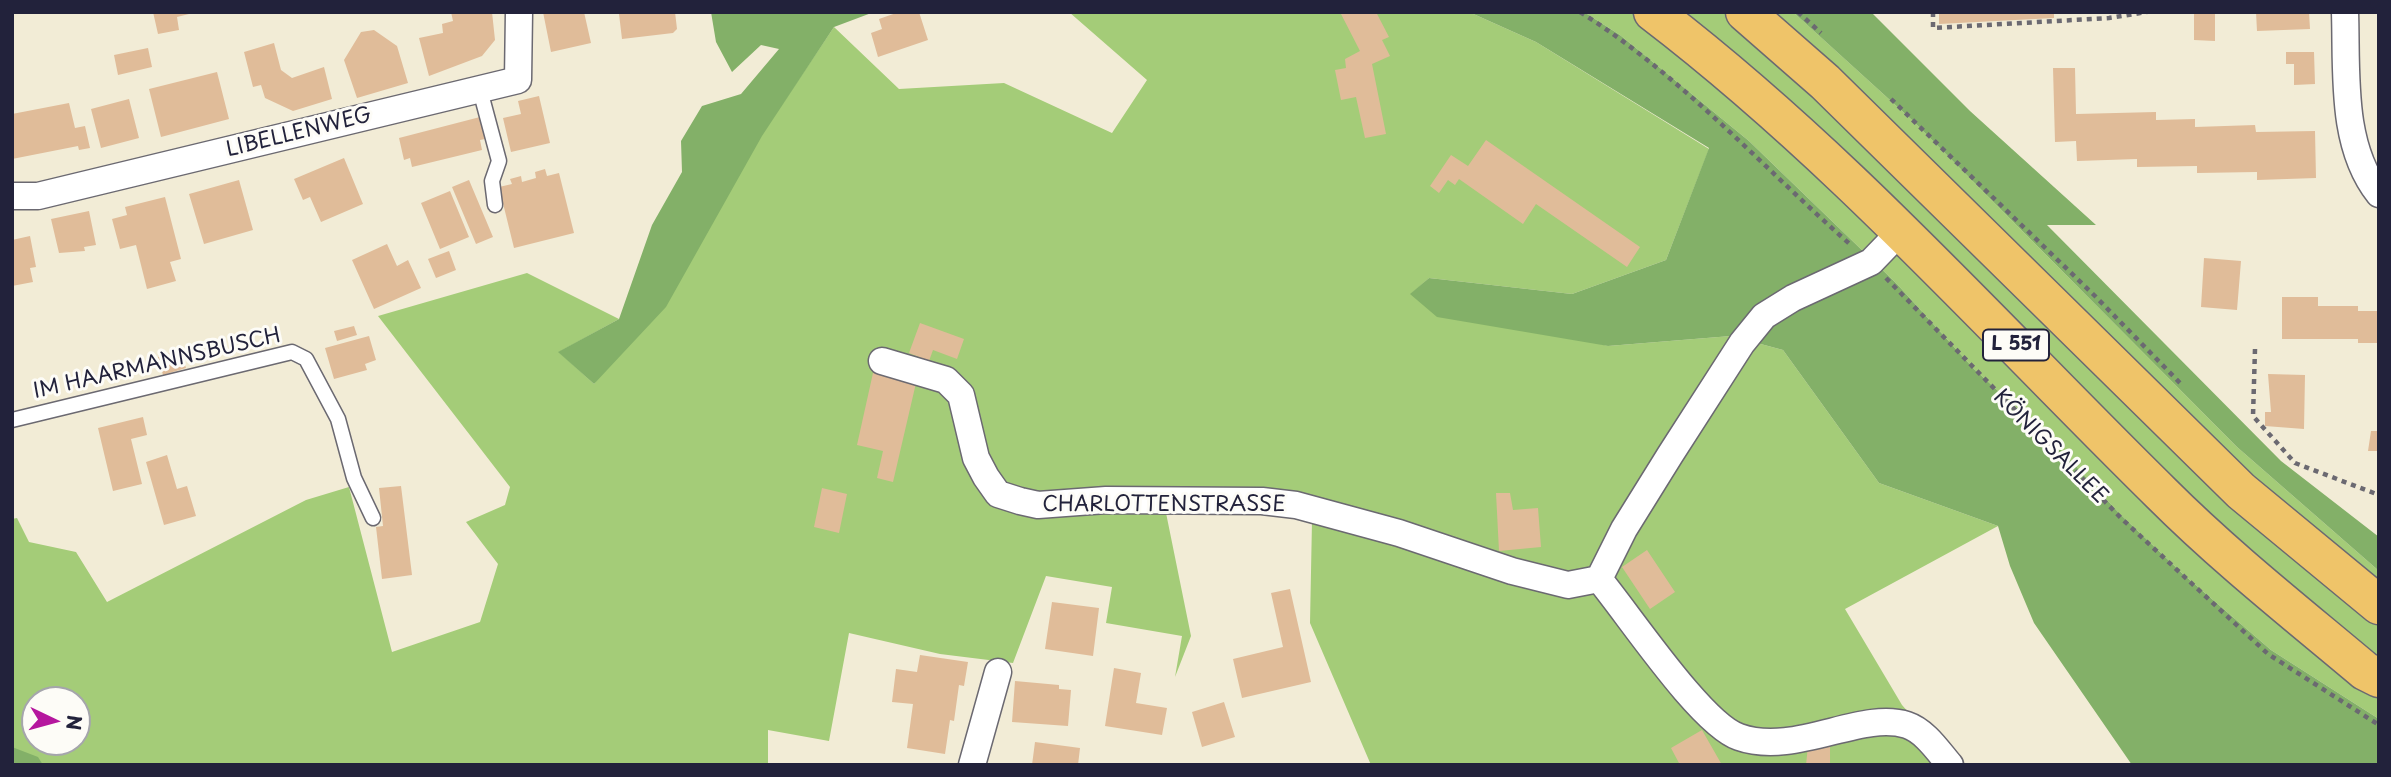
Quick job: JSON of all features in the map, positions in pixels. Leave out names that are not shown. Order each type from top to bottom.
[{"type":"main road","name":"L 551","points":[[1653,12],[1768,107],[2214,544],[2365,671],[2379,678]]},
{"type":"main road","name":"L 551","points":[[1745,12],[1825,82],[2241,491],[2379,606]]},
{"type":"street","name":"LIBELLENWEG","points":[[12,196],[38,196],[518,80],[519,12]]},
{"type":"street","points":[[2345,12],[2351,127],[2360,161],[2379,194]]},
{"type":"street","points":[[1899,233],[1871,262],[1793,298],[1764,316],[1742,343],[1670,455],[1624,529],[1599,579],[1680,683],[1720,727],[1729,732],[1757,742],[1785,742],[1885,723],[1908,726],[1928,740],[1950,765]]},
{"type":"street","name":"CHARLOTTENSTRASSE","points":[[882,361],[946,380],[961,395],[976,458],[986,477],[998,494],[1020,501],[1038,505],[1106,500],[1262,501],[1297,505],[1399,533],[1512,571],[1568,584],[1599,579]]},
{"type":"street","points":[[972,765],[998,672]]},
{"type":"lane","points":[[480,90],[499,161],[492,181],[495,205]]},
{"type":"lane","name":"IM HAARMANNSBUSCH","points":[[12,420],[292,352],[306,359],[338,419],[354,478],[373,518]]},
{"type":"path","name":"KÖNIGSALLEE","points":[[1580,12],[1617,36],[1743,142],[1822,220],[1871,262],[1976,373],[2122,519],[2268,654],[2379,725]]},
{"type":"path","points":[[1798,12],[1827,39]]},
{"type":"path","points":[[1933,12],[1933,27],[2109,18],[2147,12]]},
{"type":"path","points":[[1886,95],[2095,296],[2183,387]]},
{"type":"path","points":[[2255,349],[2253,416],[2295,463],[2379,495]]},
{"type":"green space","points":[[711,12],[874,12],[834,27],[762,136],[666,307],[594,384],[558,352],[619,319],[652,225],[682,172],[681,141],[702,106],[741,94],[779,49],[761,45],[732,72],[716,42]]},
{"type":"green space","points":[[1069,12],[1469,12],[1536,42],[1709,149],[1666,260],[1572,294],[1429,278],[1411,294],[1608,346],[1731,336],[1783,350],[1879,483],[1998,526],[1845,609],[1902,705],[1955,765],[1371,765],[1310,623],[1312,521],[1262,511],[1165,508],[1191,636],[1175,677],[1182,636],[1106,623],[1112,587],[1046,576],[1013,663],[940,654],[849,633],[829,741],[768,730],[768,765],[12,765],[12,519],[17,518],[29,542],[76,552],[107,602],[306,500],[349,487],[392,652],[480,622],[498,564],[466,522],[505,505],[510,487],[378,316],[527,273],[619,319],[559,352],[594,384],[834,27],[899,89],[1004,83],[1112,133],[1147,80]]},
{"type":"green space","points":[[1469,12],[1584,12],[1620,35],[1749,141],[1897,284],[1974,369],[2051,439],[2119,513],[2183,574],[2271,650],[2379,719],[2379,765],[2132,765],[2034,623],[2010,566],[1998,526],[1879,483],[1783,350],[1731,336],[1608,346],[1437,317],[1410,294],[1429,278],[1572,294],[1666,260],[1709,148],[1536,42]]},
{"type":"green space","points":[[1584,12],[1793,12],[1913,121],[2237,447],[2379,571],[2379,719],[2271,650],[2183,574],[2119,513],[2051,439],[1974,369],[1897,284],[1749,141],[1620,35]]},
{"type":"green space","points":[[1793,12],[1871,12],[1970,111],[2096,225],[2047,225],[2281,461],[2379,537],[2379,571],[2237,447],[1913,121]]},
{"type":"green space","points":[[12,747],[21,750],[21,756],[38,757],[43,765],[12,765]]},
{"type":"building","points":[[153,12],[193,13],[177,17],[179,30],[158,34]]},
{"type":"building","points":[[451,12],[492,12],[495,40],[482,56],[429,76],[419,38],[443,33],[442,24],[453,21]]},
{"type":"building","points":[[543,12],[584,12],[591,43],[551,52]]},
{"type":"building","points":[[675,12],[677,29],[673,33],[622,39],[619,14]]},
{"type":"building","points":[[899,12],[919,12],[928,40],[878,57],[871,33],[882,29],[879,19]]},
{"type":"building","points":[[1340,12],[1376,12],[1389,37],[1382,40],[1390,56],[1372,64],[1386,134],[1365,138],[1356,97],[1341,100],[1335,70],[1346,68],[1345,59],[1360,51]]},
{"type":"building","points":[[1939,12],[2054,12],[2054,18],[1939,24]]},
{"type":"building","points":[[2194,12],[2215,12],[2215,41],[2194,40]]},
{"type":"building","points":[[2256,12],[2309,12],[2310,29],[2257,31]]},
{"type":"building","points":[[374,30],[397,46],[408,83],[357,98],[344,60],[361,32]]},
{"type":"building","points":[[274,43],[281,70],[292,78],[324,67],[332,99],[293,111],[265,98],[261,85],[253,87],[244,52]]},
{"type":"building","points":[[148,48],[152,67],[118,75],[114,55]]},
{"type":"building","points":[[2286,52],[2314,52],[2315,84],[2294,85],[2294,64],[2286,64]]},
{"type":"building","points":[[2053,68],[2075,68],[2076,114],[2156,112],[2156,120],[2195,119],[2195,127],[2255,125],[2256,132],[2315,131],[2316,178],[2257,180],[2257,172],[2197,173],[2197,166],[2137,167],[2137,159],[2077,161],[2076,141],[2055,142]]},
{"type":"building","points":[[217,72],[229,119],[161,137],[149,89]]},
{"type":"building","points":[[539,96],[550,143],[511,152],[503,118],[521,114],[518,101]]},
{"type":"building","points":[[129,99],[139,138],[101,148],[91,109]]},
{"type":"building","points":[[69,103],[75,128],[85,126],[90,148],[79,150],[78,146],[12,159],[12,114]]},
{"type":"building","points":[[480,117],[485,139],[480,140],[482,150],[412,167],[410,158],[404,160],[399,138]]},
{"type":"building","points":[[1486,140],[1640,247],[1627,267],[1536,204],[1523,224],[1459,179],[1455,185],[1448,180],[1439,193],[1430,186],[1451,155],[1468,166]]},
{"type":"building","points":[[344,158],[363,204],[321,222],[310,197],[303,200],[294,179]]},
{"type":"building","points":[[545,169],[547,176],[559,173],[574,233],[514,248],[499,187],[512,184],[510,179],[521,176],[522,182],[536,178],[535,172]]},
{"type":"building","points":[[239,180],[253,230],[204,244],[189,194]]},
{"type":"building","points":[[469,180],[493,237],[476,244],[452,187]]},
{"type":"building","points":[[450,191],[469,237],[440,249],[421,203]]},
{"type":"building","points":[[165,197],[181,259],[170,262],[176,281],[147,289],[136,245],[120,249],[112,219],[127,215],[125,207]]},
{"type":"building","points":[[89,211],[96,245],[84,247],[85,251],[59,253],[51,219]]},
{"type":"building","points":[[30,236],[36,267],[30,268],[33,282],[12,286],[12,240]]},
{"type":"building","points":[[387,244],[397,266],[408,260],[421,288],[374,309],[352,260]]},
{"type":"building","points":[[449,251],[456,270],[436,278],[428,259]]},
{"type":"building","points":[[2204,258],[2241,261],[2237,310],[2201,307]]},
{"type":"building","points":[[2282,297],[2318,297],[2318,306],[2358,306],[2358,311],[2379,311],[2379,343],[2358,343],[2358,339],[2282,339]]},
{"type":"building","points":[[920,323],[964,339],[957,359],[933,350],[929,361],[909,353]]},
{"type":"building","points":[[354,326],[357,335],[337,341],[334,331]]},
{"type":"building","points":[[369,336],[376,360],[365,364],[367,370],[334,379],[325,348]]},
{"type":"building","points":[[180,350],[186,368],[163,375],[158,357]]},
{"type":"building","points":[[873,373],[916,383],[893,482],[877,478],[883,451],[857,445]]},
{"type":"building","points":[[2268,374],[2305,375],[2304,429],[2265,426],[2265,412],[2271,412]]},
{"type":"building","points":[[143,417],[147,435],[131,439],[142,484],[113,491],[98,428]]},
{"type":"building","points":[[2371,431],[2379,431],[2379,451],[2368,451]]},
{"type":"building","points":[[167,455],[177,489],[187,486],[196,516],[164,525],[146,462]]},
{"type":"building","points":[[401,486],[412,575],[382,579],[376,527],[383,526],[379,488]]},
{"type":"building","points":[[822,488],[847,494],[839,533],[814,527]]},
{"type":"building","points":[[1496,493],[1510,493],[1513,510],[1538,508],[1541,547],[1499,551]]},
{"type":"building","points":[[1647,550],[1675,592],[1650,609],[1622,567]]},
{"type":"building","points":[[1290,589],[1311,682],[1242,698],[1233,659],[1283,647],[1271,593]]},
{"type":"building","points":[[1052,602],[1099,608],[1093,656],[1045,649]]},
{"type":"building","points":[[920,655],[968,662],[964,686],[959,685],[954,721],[950,720],[945,754],[907,748],[913,704],[892,702],[896,669],[917,672]]},
{"type":"building","points":[[1114,668],[1141,673],[1136,703],[1167,708],[1162,735],[1105,726]]},
{"type":"building","points":[[1015,681],[1059,685],[1059,689],[1071,690],[1068,726],[1012,722]]},
{"type":"building","points":[[1224,702],[1235,737],[1202,747],[1192,712]]},
{"type":"building","points":[[1702,730],[1722,765],[1680,765],[1671,748]]},
{"type":"building","points":[[1035,742],[1080,748],[1078,765],[1032,765]]},
{"type":"building","points":[[1808,746],[1830,746],[1830,765],[1806,765]]}]
